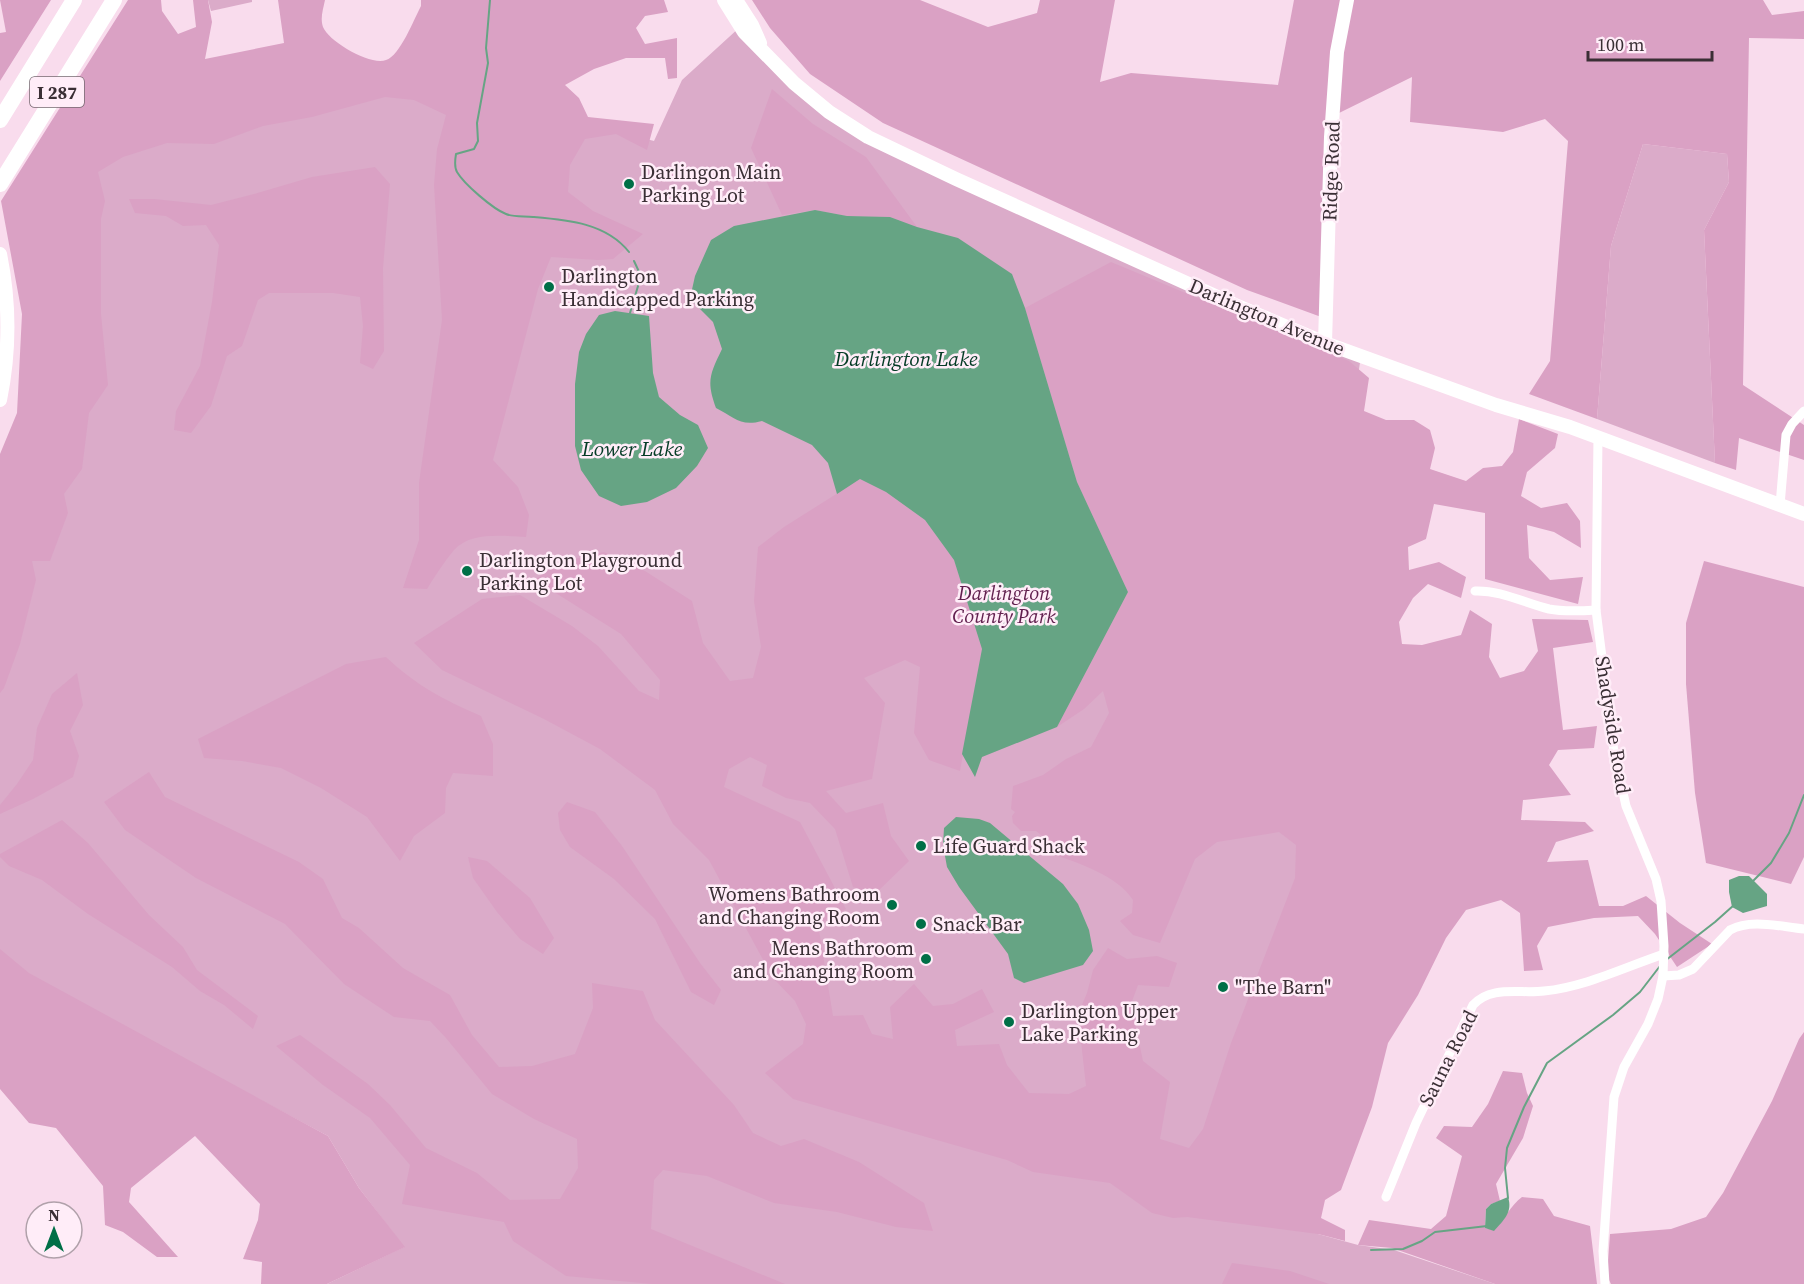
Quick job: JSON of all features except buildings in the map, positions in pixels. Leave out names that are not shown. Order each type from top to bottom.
[{"type":"highway","name":"I 287","points":[[0,120],[74,0]]},
{"type":"highway","name":"I 287","points":[[0,184],[114,0]]},
{"type":"main road","name":"Darlington Avenue","points":[[724,0],[740,27],[764,53],[814,100],[868,137],[1022,210],[1325,343],[1485,401],[1598,437],[1804,514]]},
{"type":"main road","name":"Darlington Avenue","points":[[736,0],[752,25],[764,53]]},
{"type":"main road","name":"Ridge Road","points":[[1325,343],[1336,52],[1347,0]]},
{"type":"main road","points":[[0,400],[8,340],[1,258]]},
{"type":"street","points":[[1780,505],[1786,435],[1792,423],[1804,411]]},
{"type":"street","name":"Shadyside Road","points":[[1598,437],[1596,610],[1614,752],[1620,783],[1633,825],[1656,879],[1663,921],[1664,954],[1663,976],[1654,1010],[1624,1066],[1614,1097],[1603,1251],[1605,1284]]},
{"type":"street","points":[[1476,591],[1491,591],[1548,609],[1596,610]]},
{"type":"street","points":[[1663,976],[1679,975],[1693,969],[1730,930],[1738,926],[1752,924],[1804,929]]},
{"type":"street","name":"Sauna Road","points":[[1386,1197],[1416,1123],[1478,999],[1493,992],[1532,992],[1569,988],[1664,954]]},
{"type":"green space","points":[[208,0],[252,0],[252,2],[211,11]]},
{"type":"green space","name":"Darlington County Park","points":[[740,27],[848,125],[1361,356],[1356,389],[1318,1234],[1358,1245],[1394,1250],[1495,1284],[327,1284],[404,1247],[359,1188],[328,1136],[0,961],[0,663],[92,174],[105,153],[338,91],[507,103],[654,141],[682,80]]},
{"type":"green space","points":[[1643,144],[1727,154],[1729,182],[1704,230],[1715,463],[1597,419],[1611,246]]},
{"type":"shaded area","points":[[0,0],[51,0],[0,81],[0,33],[6,32]]},
{"type":"shaded area","points":[[128,0],[161,0],[162,11],[178,34],[196,27],[193,0],[208,0],[212,22],[205,59],[284,43],[278,0],[325,0],[322,20],[327,33],[351,51],[379,61],[391,57],[401,45],[421,6],[421,0],[664,0],[668,12],[645,16],[636,28],[645,44],[677,38],[677,78],[668,79],[665,58],[626,58],[594,69],[565,85],[579,98],[588,117],[654,124],[647,150],[616,134],[585,139],[570,165],[568,192],[593,211],[643,234],[613,259],[551,257],[538,289],[493,460],[518,487],[529,515],[526,537],[478,537],[461,544],[447,559],[427,589],[403,588],[419,540],[419,483],[442,320],[434,185],[437,149],[446,115],[414,100],[385,97],[312,117],[263,126],[214,144],[167,143],[123,157],[98,172],[105,201],[101,219],[101,314],[108,385],[89,413],[82,469],[64,494],[68,513],[50,561],[32,561],[36,580],[20,644],[4,688],[0,693],[0,454],[17,413],[22,314],[1,201]]},
{"type":"shaded area","points":[[752,0],[920,0],[988,27],[1037,13],[1040,0],[1115,0],[1100,82],[1131,73],[1278,85],[1294,0],[1763,0],[1772,15],[1804,11],[1804,39],[1749,38],[1743,385],[1804,425],[1804,460],[1739,438],[1736,470],[1715,463],[1704,230],[1729,182],[1727,154],[1643,144],[1611,246],[1597,419],[1529,394],[1550,361],[1568,141],[1545,119],[1503,132],[1410,122],[1412,77],[1335,115],[1324,318],[1247,290],[883,123],[810,74],[770,28]]},
{"type":"shaded area","points":[[772,89],[813,124],[866,157],[917,227],[890,217],[847,216],[815,210],[782,215],[751,148]]},
{"type":"shaded area","points":[[375,167],[390,184],[383,268],[384,351],[373,369],[360,363],[363,326],[360,297],[333,293],[269,293],[258,300],[242,346],[227,356],[211,406],[191,433],[174,430],[176,411],[200,366],[212,302],[219,245],[206,225],[183,226],[166,216],[135,213],[129,199],[154,199],[211,205],[312,177]]},
{"type":"shaded area","points":[[1111,262],[1349,361],[1369,378],[1364,411],[1386,420],[1414,420],[1430,430],[1435,448],[1430,469],[1466,481],[1483,468],[1502,466],[1513,452],[1519,419],[1558,434],[1555,448],[1527,472],[1521,496],[1541,508],[1567,503],[1580,521],[1581,548],[1554,532],[1527,525],[1529,558],[1550,580],[1583,577],[1578,604],[1485,579],[1485,513],[1434,504],[1426,539],[1408,547],[1409,570],[1439,562],[1466,577],[1461,598],[1428,584],[1413,598],[1399,622],[1402,644],[1422,645],[1461,635],[1470,610],[1492,624],[1489,657],[1500,678],[1524,671],[1538,651],[1532,619],[1588,620],[1593,642],[1553,648],[1563,730],[1597,726],[1594,748],[1558,750],[1549,765],[1571,795],[1523,800],[1521,820],[1585,822],[1594,831],[1556,842],[1547,862],[1588,860],[1599,906],[1623,906],[1646,896],[1680,923],[1712,944],[1677,967],[1655,934],[1638,916],[1594,918],[1548,927],[1537,946],[1543,970],[1524,971],[1520,913],[1501,900],[1466,910],[1446,938],[1418,995],[1388,1043],[1372,1107],[1341,1190],[1325,1200],[1321,1218],[1345,1230],[1345,1241],[1318,1234],[1187,1217],[1173,1218],[1152,1213],[1110,1183],[1033,1172],[1007,1160],[793,1099],[765,1073],[803,1044],[806,1024],[795,1001],[773,978],[709,860],[673,824],[655,790],[600,749],[442,670],[414,643],[482,599],[520,595],[572,626],[598,646],[639,691],[659,700],[660,680],[621,634],[535,580],[558,563],[604,552],[645,571],[692,601],[703,643],[730,681],[753,678],[761,647],[754,601],[758,547],[784,527],[860,479],[886,492],[925,520],[954,560],[982,649],[960,771],[929,760],[914,733],[920,667],[905,660],[864,678],[885,703],[872,779],[826,791],[846,813],[883,803],[891,836],[909,861],[875,894],[853,887],[835,829],[810,803],[786,798],[762,786],[767,765],[750,757],[729,769],[724,787],[800,822],[846,909],[818,924],[833,1016],[863,1015],[872,1034],[893,1039],[890,1007],[914,984],[933,1006],[953,1004],[982,989],[994,1012],[955,1030],[957,1046],[999,1044],[1007,1065],[1029,1093],[1069,1094],[1086,1086],[1078,1014],[1093,970],[1108,948],[1127,959],[1157,956],[1177,963],[1169,987],[1138,985],[1131,1004],[1143,1061],[1170,1082],[1160,1139],[1189,1148],[1203,1129],[1231,1043],[1295,878],[1296,845],[1279,832],[1217,842],[1195,859],[1160,943],[1133,935],[1120,921],[1132,913],[1133,900],[1118,884],[1097,871],[1052,854],[1052,844],[1036,831],[1021,831],[1013,823],[1012,816],[1015,812],[1011,809],[1013,786],[1043,775],[1066,759],[1091,747],[1109,713],[1103,691],[1084,709],[1057,727],[1128,592],[1077,482],[1025,308]]},
{"type":"shaded area","points":[[1704,561],[1804,587],[1804,857],[1791,884],[1706,863],[1695,793],[1686,684],[1686,623]]},
{"type":"shaded area","points":[[386,657],[430,691],[481,716],[493,744],[493,776],[453,773],[446,788],[445,813],[414,836],[400,861],[367,817],[321,788],[281,768],[242,761],[204,758],[198,739],[346,664]]},
{"type":"shaded area","points":[[77,673],[83,705],[70,731],[79,756],[73,777],[0,814],[0,805],[33,760],[37,728],[52,694]]},
{"type":"shaded area","points":[[149,772],[165,797],[299,862],[323,879],[342,918],[359,928],[403,968],[450,995],[472,1035],[499,1067],[532,1066],[575,1054],[593,1008],[592,983],[643,991],[655,1020],[734,1105],[753,1133],[781,1146],[804,1139],[859,1162],[924,1203],[933,1231],[896,1227],[837,1212],[774,1203],[707,1176],[663,1170],[654,1180],[651,1229],[785,1284],[652,1284],[566,1276],[513,1241],[504,1222],[402,1204],[410,1165],[370,1118],[323,1085],[276,1046],[300,1035],[368,1084],[390,1105],[426,1148],[477,1173],[510,1200],[560,1199],[578,1168],[577,1139],[534,1119],[492,1094],[430,1021],[394,1017],[344,984],[285,924],[196,878],[125,830],[104,802]]},
{"type":"shaded area","points":[[567,802],[595,812],[622,846],[700,963],[721,990],[714,1005],[691,992],[655,919],[614,879],[570,847],[560,830],[558,813]]},
{"type":"shaded area","points":[[62,820],[88,843],[149,915],[183,947],[197,970],[258,1016],[253,1029],[224,1005],[200,991],[172,967],[88,914],[42,880],[9,866],[0,857],[0,854]]},
{"type":"shaded area","points":[[468,857],[487,861],[530,898],[554,938],[543,954],[520,939],[497,912],[473,878]]},
{"type":"shaded area","points":[[0,949],[29,973],[328,1136],[359,1188],[405,1247],[327,1284],[261,1284],[262,1262],[243,1259],[258,1220],[260,1204],[195,1136],[131,1188],[129,1202],[178,1257],[157,1257],[123,1232],[105,1225],[103,1186],[56,1128],[29,1123],[0,1089]]},
{"type":"shaded area","points":[[1804,1032],[1804,1284],[1611,1284],[1607,1276],[1610,1234],[1671,1229],[1706,1217],[1723,1193],[1772,1101]]},
{"type":"shaded area","points":[[1503,1071],[1522,1073],[1533,1106],[1523,1138],[1496,1184],[1500,1201],[1491,1204],[1486,1209],[1485,1228],[1494,1230],[1522,1197],[1543,1199],[1554,1216],[1590,1226],[1597,1284],[1495,1284],[1392,1248],[1358,1245],[1369,1220],[1431,1229],[1446,1216],[1462,1156],[1436,1138],[1444,1126],[1472,1127],[1488,1104]]},
{"type":"shaded area","points":[[1232,1263],[1290,1271],[1329,1284],[1222,1284]]},
{"type":"water","name":"Darlington Lake","points":[[815,210],[847,216],[890,217],[958,238],[1012,274],[1025,308],[1077,482],[1128,592],[1057,727],[982,757],[975,777],[962,754],[982,649],[954,560],[925,520],[886,492],[860,479],[837,494],[828,463],[812,445],[762,421],[748,423],[738,420],[716,408],[713,399],[711,378],[722,349],[713,322],[695,304],[691,294],[695,276],[711,240],[734,226]]},
{"type":"water","name":"Lower Lake","points":[[615,311],[649,316],[653,373],[659,397],[680,415],[698,425],[708,448],[697,466],[676,488],[647,502],[621,506],[599,496],[581,470],[575,446],[575,384],[579,352],[586,334],[599,315]]},
{"type":"water","points":[[956,817],[979,819],[990,823],[1063,884],[1078,904],[1089,930],[1093,951],[1083,965],[1024,983],[1014,978],[1008,954],[947,867],[943,845],[944,828]]},
{"type":"water","points":[[1739,876],[1749,876],[1767,894],[1767,906],[1743,913],[1732,907],[1729,880]]},
{"type":"water","points":[[1508,1197],[1509,1207],[1504,1219],[1494,1231],[1485,1228],[1486,1209],[1491,1204]]},
{"type":"waterway","points":[[490,0],[486,48],[488,63],[477,123],[478,141],[474,149],[456,154],[457,172],[479,196],[506,214],[586,225],[609,235],[629,252]]},
{"type":"waterway","points":[[630,313],[641,276],[634,261]]},
{"type":"waterway","points":[[1752,882],[1771,863],[1789,833],[1804,795]]},
{"type":"waterway","points":[[1666,960],[1734,905]]},
{"type":"waterway","points":[[1508,1198],[1505,1168],[1507,1148],[1524,1107],[1547,1063],[1613,1015],[1640,992],[1660,966]]},
{"type":"waterway","points":[[1371,1250],[1403,1249],[1422,1241],[1435,1232],[1487,1226]]},
{"type":"place","name":"Darlingon Main Parking Lot","points":[[629,184]]},
{"type":"place","name":"Darlington Handicapped Parking","points":[[549,287]]},
{"type":"place","name":"Darlington Playground Parking Lot","points":[[467,571]]},
{"type":"place","name":"Life Guard Shack","points":[[921,846]]},
{"type":"place","name":"Womens Bathroom and Changing Room","points":[[892,905]]},
{"type":"place","name":"Snack Bar","points":[[921,924]]},
{"type":"place","name":"Mens Bathroom and Changing Room","points":[[926,959]]},
{"type":"place","name":"\"The Barn\"","points":[[1223,987]]},
{"type":"place","name":"Darlington Upper Lake Parking","points":[[1009,1022]]}]
